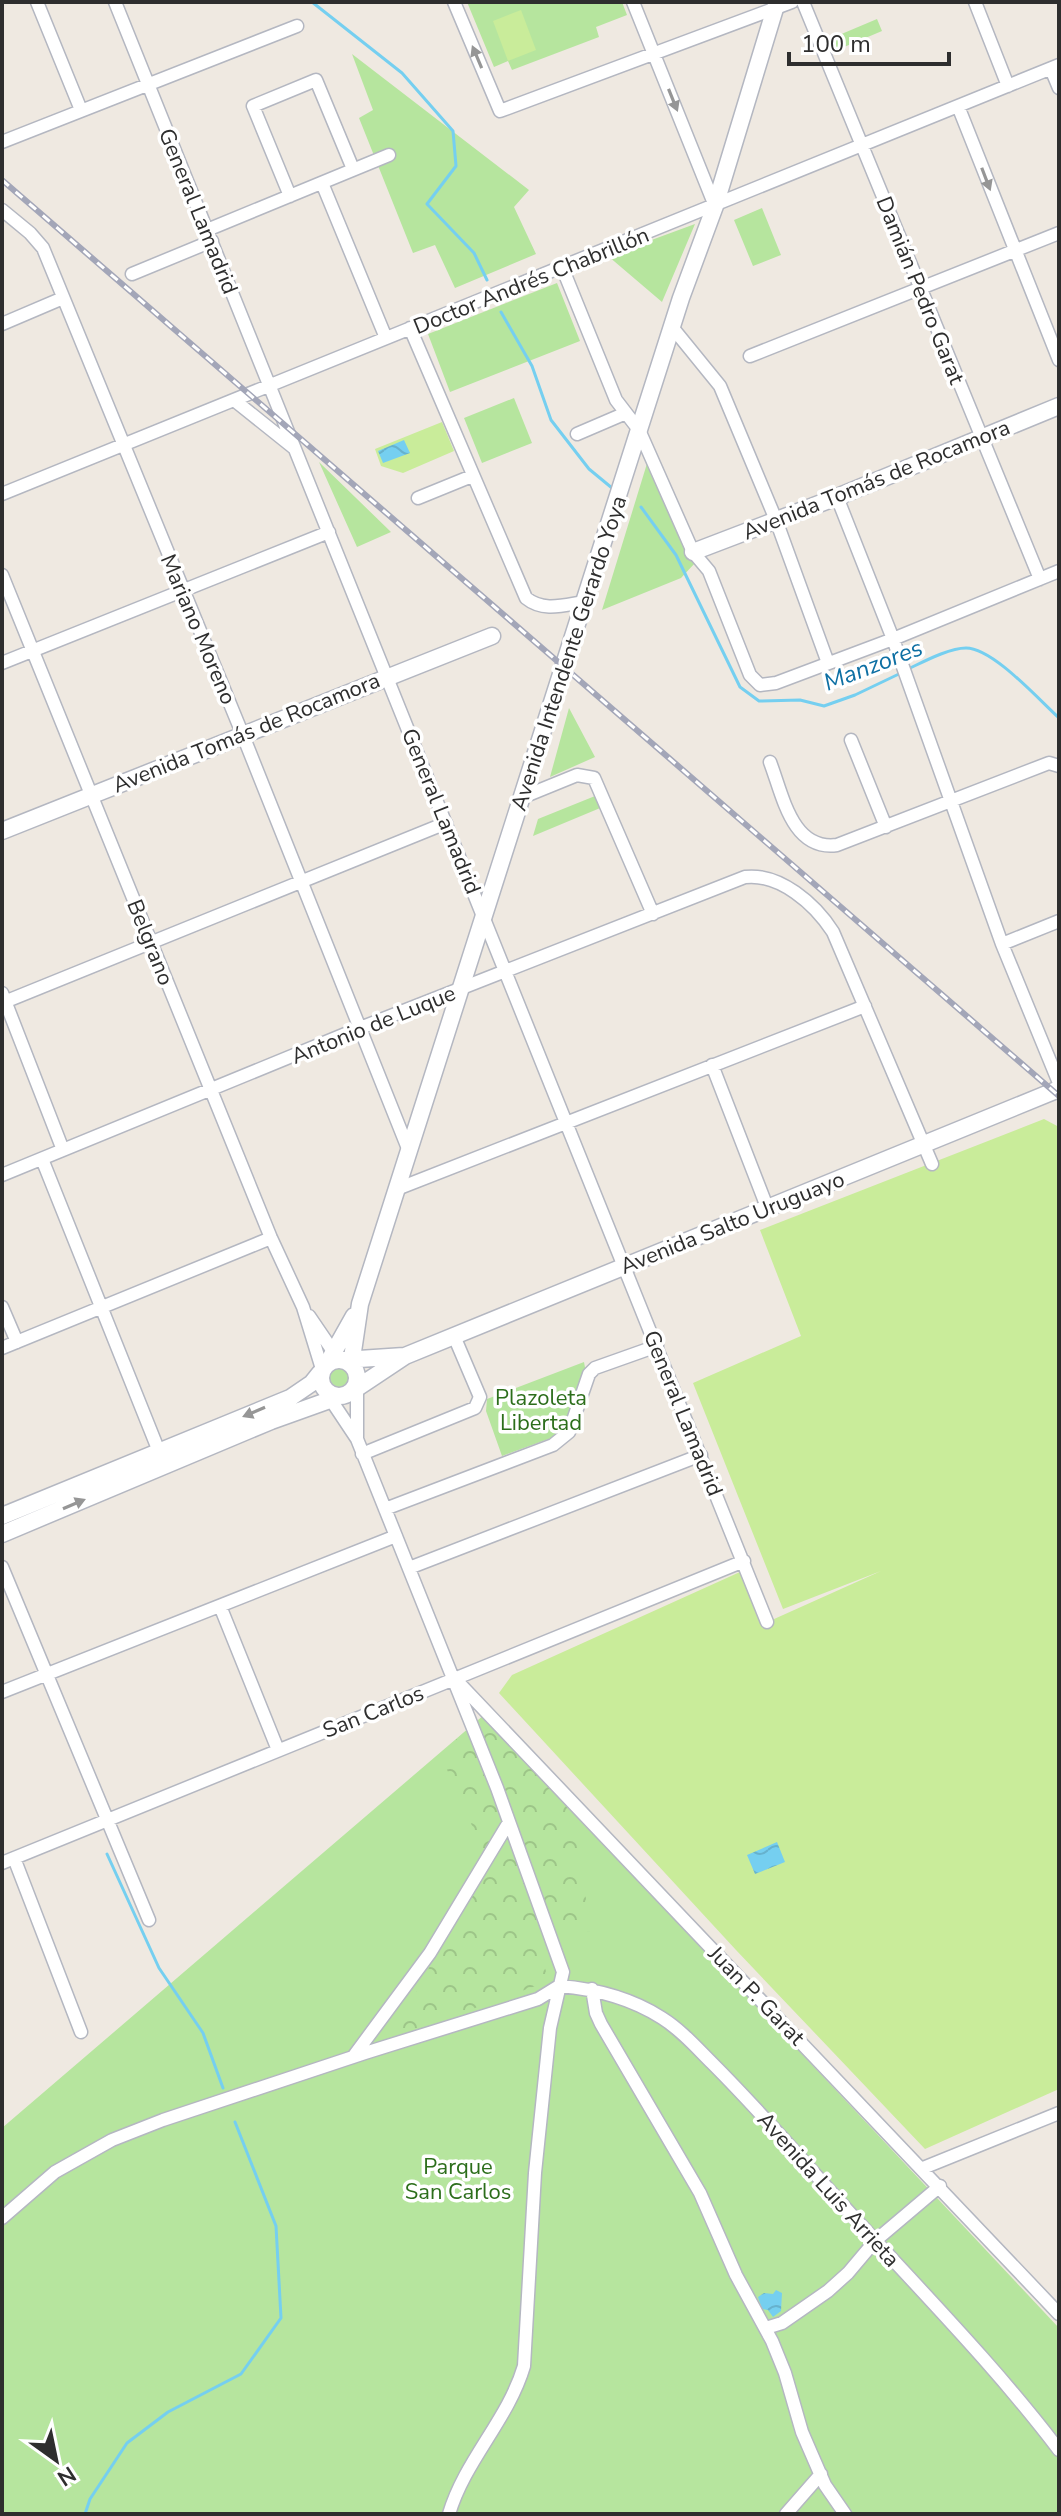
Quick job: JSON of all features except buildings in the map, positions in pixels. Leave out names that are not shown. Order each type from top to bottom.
[{"type":"main road","name":"Avenida Intendente Gerardo Yoya","points":[[339,1375],[672,327],[715,206],[776,5]]},
{"type":"main road","name":"Avenida Tomás de Rocamora","points":[[693,552],[1059,406]]},
{"type":"main road","name":"Avenida Tomás de Rocamora","points":[[2,831],[492,636]]},
{"type":"main road","name":"Avenida Salto Uruguayo","points":[[2,1516],[162,1459],[290,1398],[312,1383],[405,1356],[1059,1086]]},
{"type":"main road","name":"Avenida Salto Uruguayo","points":[[2,1534],[339,1375],[405,1356]]},
{"type":"street","points":[[37,2],[81,110]]},
{"type":"street","name":"General Lamadrid","points":[[115,2],[767,1622]]},
{"type":"street","points":[[454,2],[500,111],[776,5],[792,2]]},
{"type":"street","points":[[633,2],[715,206]]},
{"type":"street","name":"Damián Pedro Garat","points":[[803,2],[1040,579]]},
{"type":"street","points":[[975,2],[1008,86]]},
{"type":"street","points":[[3,140],[297,26]]},
{"type":"street","points":[[1055,67],[1059,88]]},
{"type":"street","name":"Doctor Andrés Chabrillón","points":[[2,494],[1055,67]]},
{"type":"street","points":[[290,196],[253,106],[316,80],[353,169]]},
{"type":"street","points":[[958,106],[1059,360]]},
{"type":"street","points":[[132,274],[290,196],[389,155]]},
{"type":"street","points":[[322,183],[386,338]]},
{"type":"street","name":"Mariano Moreno","points":[[2,210],[43,248],[409,1151]]},
{"type":"street","points":[[750,356],[1059,233]]},
{"type":"street","points":[[562,267],[616,400],[639,430],[693,552],[709,571],[750,675],[760,685],[776,683],[893,639],[1059,571]]},
{"type":"street","points":[[2,324],[63,298]]},
{"type":"street","points":[[672,327],[720,386],[776,520],[828,663]]},
{"type":"street","points":[[410,328],[526,598],[533,604],[547,608],[584,602]]},
{"type":"street","points":[[234,400],[295,449]]},
{"type":"street","points":[[577,434],[626,413]]},
{"type":"street","points":[[418,498],[472,476]]},
{"type":"street","points":[[837,497],[893,639],[1002,944],[1059,1086]]},
{"type":"street","points":[[2,663],[329,532]]},
{"type":"street","name":"Belgrano","points":[[2,575],[271,1238],[339,1375],[362,1454],[454,1678],[563,1972],[550,2028],[535,2173],[524,2366],[517,2389],[470,2465],[449,2513]]},
{"type":"street","points":[[851,740],[886,827]]},
{"type":"street","points":[[770,762],[798,830],[812,843],[823,847],[837,845],[1054,764]]},
{"type":"street","points":[[523,797],[577,775],[594,778],[653,914]]},
{"type":"street","points":[[63,1150],[3,999],[446,823]]},
{"type":"street","name":"Antonio de Luque","points":[[2,1175],[360,1028],[745,877],[755,876],[783,884],[824,917],[865,1006]]},
{"type":"street","points":[[1002,944],[1059,921]]},
{"type":"street","points":[[397,1189],[865,1006],[932,1164]]},
{"type":"street","points":[[712,1065],[767,1207]]},
{"type":"street","points":[[42,1159],[162,1459]]},
{"type":"street","points":[[2,1348],[271,1238]]},
{"type":"street","points":[[2,1307],[17,1342]]},
{"type":"street","name":"Belgrano","points":[[303,1307],[339,1375],[357,1439]]},
{"type":"street","points":[[362,1454],[475,1408],[480,1397],[454,1336]]},
{"type":"street","points":[[385,1509],[553,1445],[569,1432],[589,1374],[595,1368],[657,1346]]},
{"type":"street","points":[[409,1568],[701,1455]]},
{"type":"street","points":[[2,1692],[396,1536]]},
{"type":"street","name":"San Carlos","points":[[8,1861],[744,1561]]},
{"type":"street","points":[[2,1567],[149,1920]]},
{"type":"street","points":[[220,1606],[278,1750]]},
{"type":"street","name":"Juan P. Garat","points":[[454,1678],[1059,2314]]},
{"type":"street","points":[[353,2057],[430,1953],[509,1822]]},
{"type":"street","points":[[8,1861],[81,2032]]},
{"type":"street","points":[[2,2218],[55,2172],[112,2140],[353,2057],[538,1999],[559,1986]]},
{"type":"street","name":"Avenida Luis Arrieta","points":[[559,1986],[592,1989],[661,2017],[680,2031],[742,2092],[931,2299],[1059,2450]]},
{"type":"street","points":[[592,1989],[601,2024],[700,2193],[736,2275],[766,2328],[785,2373],[802,2432],[821,2474],[845,2514]]},
{"type":"street","points":[[923,2168],[1059,2113]]},
{"type":"street","points":[[766,2328],[782,2323],[828,2291],[875,2241],[940,2186]]},
{"type":"street","points":[[786,2514],[821,2474]]},
{"type":"green space","points":[[467,2],[622,2],[627,15],[596,27],[599,37],[512,70],[508,61],[494,67]]},
{"type":"green space","points":[[521,10],[536,50],[508,61],[493,21]]},
{"type":"green space","points":[[877,19],[882,31],[837,50],[832,38]]},
{"type":"green space","points":[[352,54],[529,190],[514,207],[536,254],[455,288],[435,245],[413,253],[359,118],[373,110]]},
{"type":"green space","points":[[762,208],[781,255],[753,266],[734,220]]},
{"type":"green space","points":[[695,224],[662,302],[608,256]]},
{"type":"green space","points":[[557,283],[580,341],[450,392],[428,334]]},
{"type":"green space","points":[[514,398],[532,443],[482,463],[464,418]]},
{"type":"green space","points":[[442,422],[454,451],[403,473],[381,466],[375,449]]},
{"type":"green space","points":[[649,457],[695,563],[681,578],[602,610]]},
{"type":"green space","points":[[319,462],[391,532],[357,547]]},
{"type":"green space","points":[[569,708],[595,757],[550,777]]},
{"type":"green space","points":[[600,794],[605,806],[533,836],[538,819]]},
{"type":"green space","points":[[1044,1119],[1059,1127],[1059,2089],[925,2149],[499,1693],[512,1675],[740,1572],[763,1624],[881,1571],[783,1609],[693,1383],[801,1336],[760,1230]]},
{"type":"green space","name":"Plazoleta Libertad","points":[[584,1362],[586,1373],[565,1433],[502,1456],[486,1411],[487,1399]]},
{"type":"green space","points":[[338,1366],[347,1370],[351,1379],[347,1388],[338,1392],[329,1388],[325,1379],[329,1370]]},
{"type":"green space","name":"Parque San Carlos","points":[[484,1715],[1059,2328],[1059,2514],[2,2514],[2,2128]]},
{"type":"green space","points":[[484,1715],[572,1810],[591,1931],[534,1933],[549,1981],[393,2038],[486,1857],[440,1754]]},
{"type":"water","points":[[404,440],[410,453],[383,463],[378,451]]},
{"type":"water","points":[[777,1842],[785,1862],[755,1874],[747,1855]]},
{"type":"water","points":[[776,2290],[782,2293],[781,2311],[773,2317],[768,2310],[762,2309],[758,2297],[764,2293],[773,2294]]},
{"type":"waterway","name":"Manzores","points":[[312,2],[402,73],[453,131],[456,166],[427,204],[474,253],[487,280]]},
{"type":"waterway","name":"Manzores","points":[[501,312],[532,366],[551,420],[589,469],[612,488]]},
{"type":"waterway","name":"Manzores","points":[[641,507],[676,555],[740,687],[759,701],[800,700],[824,706],[901,673]]},
{"type":"waterway","name":"Manzores","points":[[908,669],[952,650],[977,650],[1002,665],[1059,718]]},
{"type":"waterway","points":[[107,1854],[159,1968],[203,2033],[223,2088]]},
{"type":"waterway","points":[[85,2514],[90,2499],[127,2443],[168,2412],[241,2374],[281,2318],[276,2226],[235,2122]]},
{"type":"railway","points":[[2,180],[1059,1096]]}]
